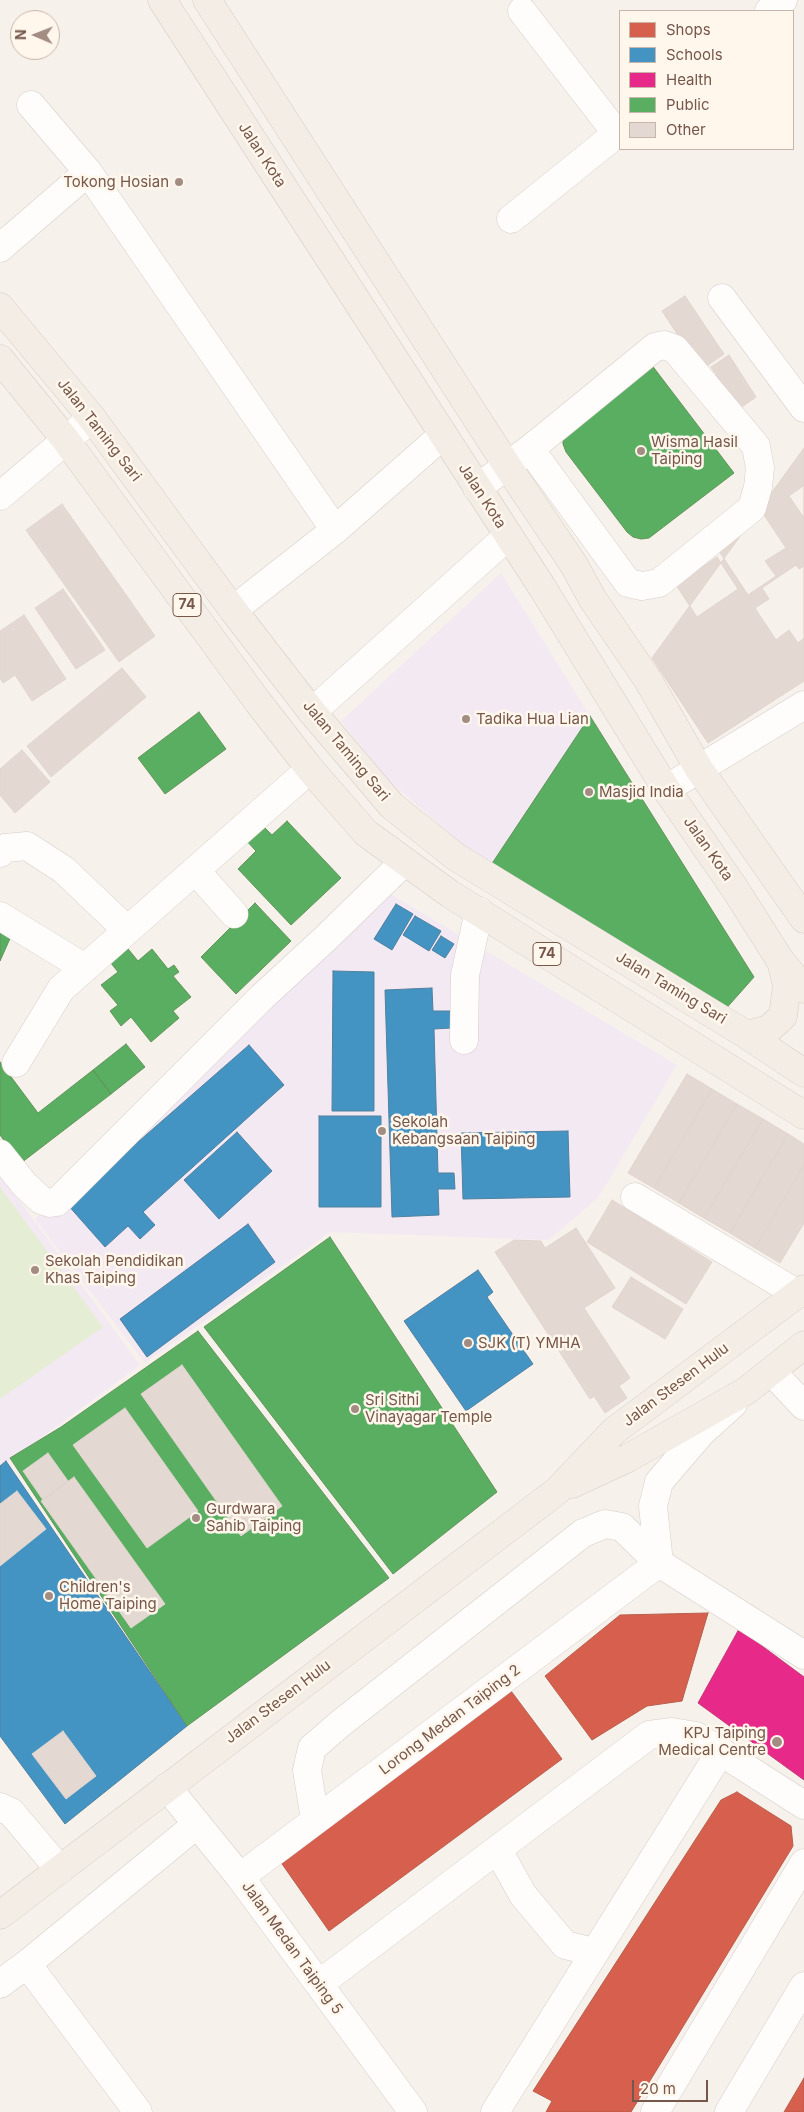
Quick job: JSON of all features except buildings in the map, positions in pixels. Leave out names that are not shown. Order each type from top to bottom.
[{"type":"main road","name":"Jalan Kota","points":[[162,0],[508,536],[666,789],[735,889],[780,960],[804,989]]},
{"type":"main road","points":[[207,0],[508,467],[574,565],[592,598],[648,680],[699,769],[804,919]]},
{"type":"main road","name":"Jalan Taming Sari","points":[[0,307],[92,418],[233,610],[312,712],[392,806],[456,857],[747,1035],[804,1073]]},
{"type":"main road","name":"74","points":[[0,359],[65,439],[258,702],[310,769],[366,833],[450,894],[804,1115]]},
{"type":"main road","points":[[747,1035],[769,1029],[783,1016],[787,985],[780,960]]},
{"type":"main road","name":"Jalan Stesen Hulu","points":[[0,1915],[557,1491],[614,1432],[801,1292]]},
{"type":"main road","name":"Jalan Stesen Hulu","points":[[557,1491],[628,1458],[746,1391],[792,1357]]},
{"type":"street","points":[[770,10],[783,0]]},
{"type":"street","points":[[511,219],[619,132],[522,11]]},
{"type":"street","points":[[31,105],[88,172],[335,530]]},
{"type":"street","points":[[0,248],[88,172]]},
{"type":"street","points":[[722,298],[804,408]]},
{"type":"street","points":[[477,488],[508,467],[530,449],[655,347],[664,345],[674,349],[756,446],[760,468],[758,488],[752,508],[659,583],[642,586],[628,583],[530,449]]},
{"type":"street","points":[[0,496],[92,418]]},
{"type":"street","points":[[233,610],[335,530],[443,435]]},
{"type":"street","points":[[312,712],[508,536]]},
{"type":"street","points":[[592,598],[622,575]]},
{"type":"street","points":[[666,789],[804,706]]},
{"type":"street","points":[[16,1063],[61,990],[310,769]]},
{"type":"street","points":[[0,853],[5,848],[27,846],[64,870],[127,930]]},
{"type":"street","points":[[0,1154],[24,1184],[41,1200],[50,1203],[57,1202],[262,997],[404,862]]},
{"type":"street","points":[[196,871],[234,914]]},
{"type":"street","points":[[464,1040],[465,975],[479,911]]},
{"type":"street","points":[[0,916],[85,968]]},
{"type":"street","points":[[635,1197],[801,1292]]},
{"type":"street","points":[[792,1357],[804,1406]]},
{"type":"street","points":[[659,1563],[653,1506],[659,1482],[702,1434],[746,1391]]},
{"type":"street","points":[[315,1820],[307,1770],[312,1748],[341,1723],[583,1533],[605,1524],[622,1527],[659,1563],[804,1655]]},
{"type":"street","name":"Lorong Medan Taiping 2","points":[[240,1876],[659,1563]]},
{"type":"street","points":[[319,1984],[649,1735],[672,1732],[696,1736],[804,1805]]},
{"type":"street","points":[[495,2112],[721,1751]]},
{"type":"street","name":"Jalan Medan Taiping 5","points":[[167,1787],[196,1825],[240,1876],[413,2112]]},
{"type":"street","points":[[0,1808],[11,1812],[60,1870]]},
{"type":"street","points":[[0,1984],[196,1825]]},
{"type":"street","points":[[498,1850],[523,1895],[565,1945],[594,1952]]},
{"type":"street","points":[[655,2112],[804,1863]]},
{"type":"street","points":[[27,1964],[138,2112]]},
{"type":"street","points":[[729,2112],[801,1999]]},
{"type":"shaded area","name":"Tadika Hua Lian","points":[[501,573],[590,716],[489,868],[388,780],[341,721]]},
{"type":"shaded area","name":"Sekolah Kebangsaan Taiping","points":[[379,887],[677,1065],[598,1198],[549,1240],[330,1232],[145,1363],[35,1219]]},
{"type":"shaded area","name":"Sekolah Pendidikan Khas Taiping","points":[[0,1174],[140,1365],[0,1468]]},
{"type":"green space","points":[[0,1187],[103,1327],[0,1399]]},
{"type":"place","name":"Tokong Hosian","points":[[179,182]]},
{"type":"place","name":"Wisma Hasil Taiping","points":[[641,451]]},
{"type":"place","name":"Tadika Hua Lian","points":[[466,719]]},
{"type":"place","name":"Masjid India","points":[[589,792]]},
{"type":"place","name":"Sekolah Kebangsaan Taiping","points":[[382,1131]]},
{"type":"place","name":"Sekolah Pendidikan Khas Taiping","points":[[35,1270]]},
{"type":"place","name":"SJK (T) YMHA","points":[[468,1343]]},
{"type":"place","name":"Sri Sithi Vinayagar Temple","points":[[355,1409]]},
{"type":"place","name":"Gurdwara Sahib Taiping","points":[[196,1518]]},
{"type":"place","name":"Children's Home Taiping","points":[[49,1596]]},
{"type":"place","name":"KPJ Taiping Medical Centre","points":[[777,1742]]}]
